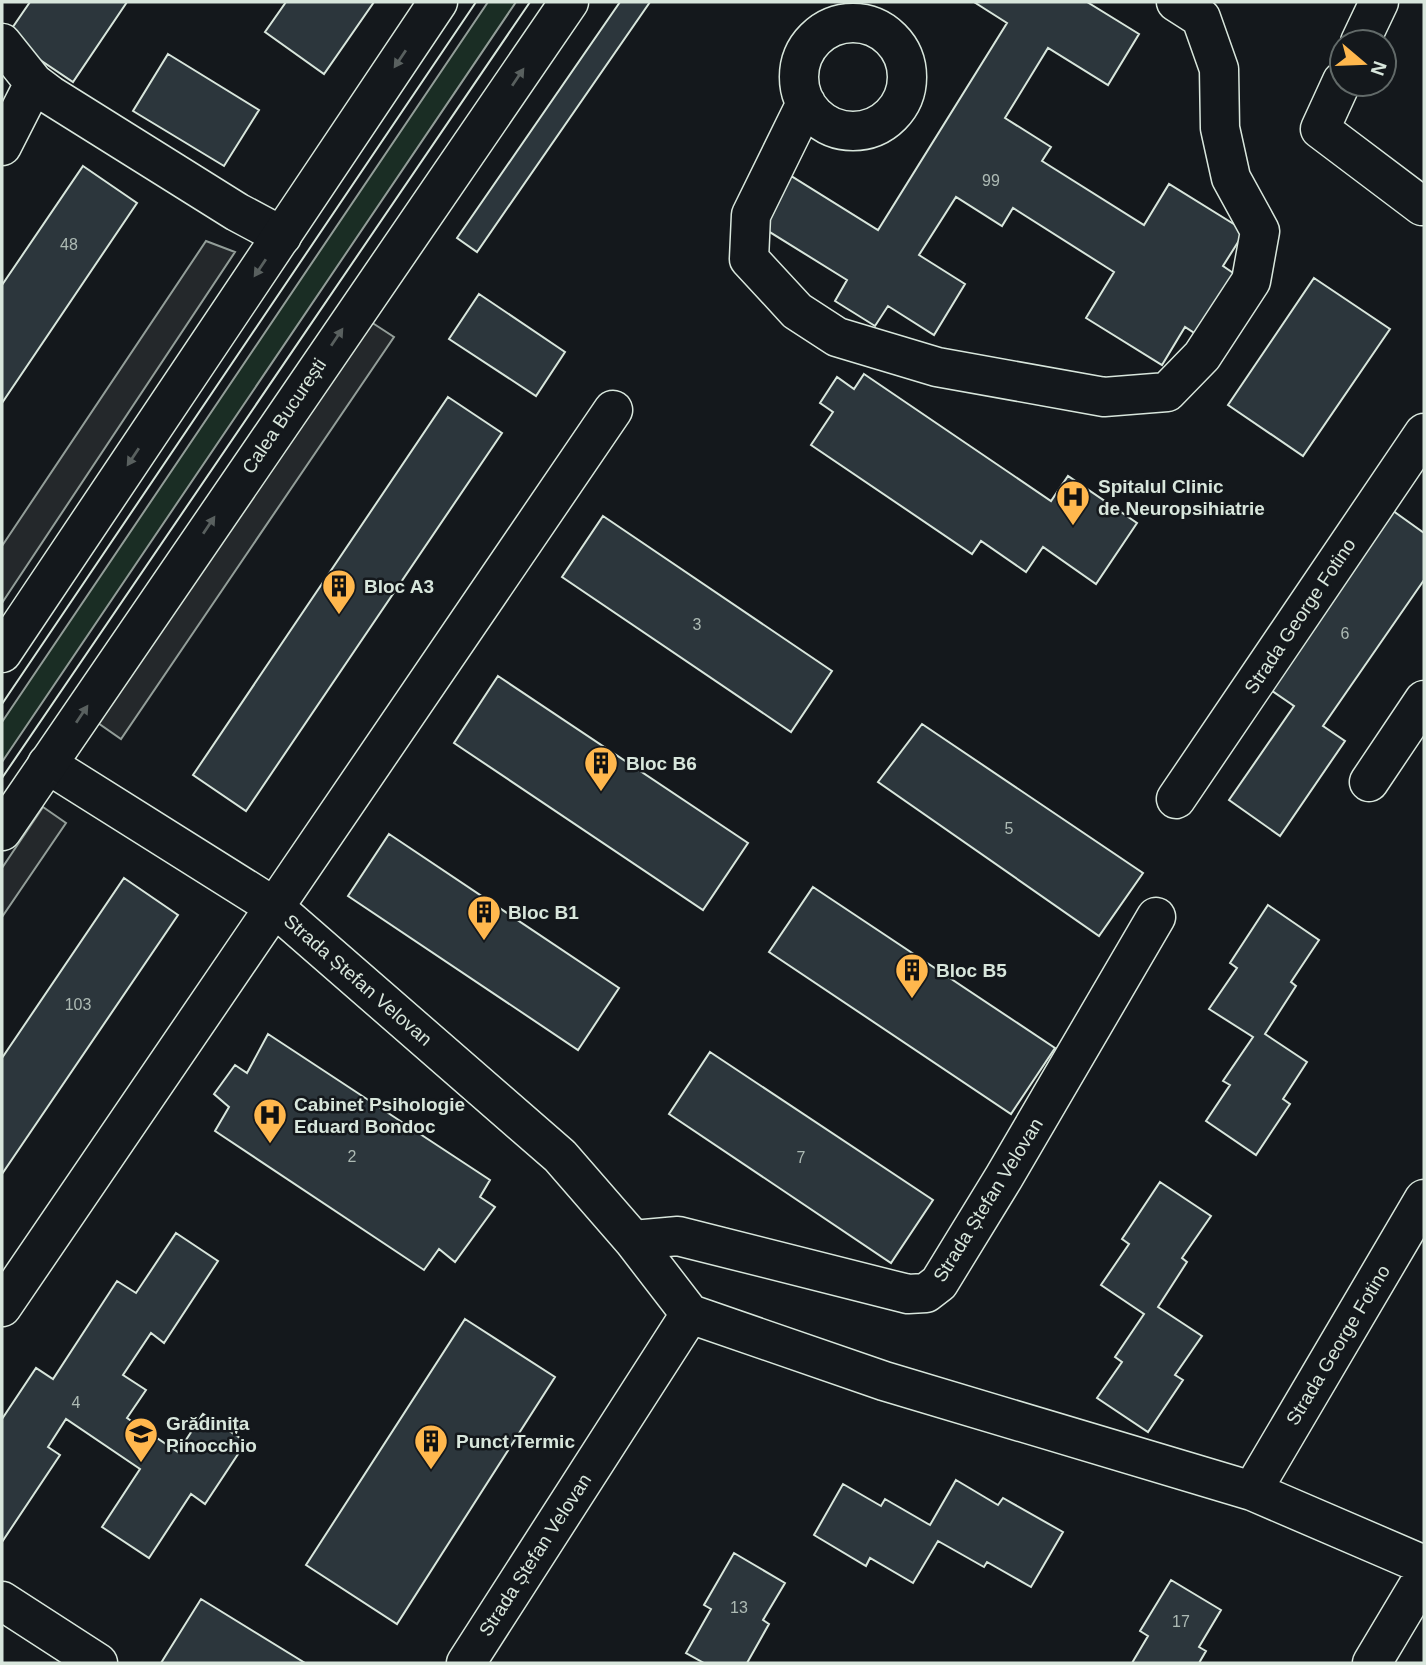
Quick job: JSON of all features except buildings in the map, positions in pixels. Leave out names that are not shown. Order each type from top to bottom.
[{"type":"street","points":[[2,653],[438,2]]},
{"type":"street","name":"Calea București","points":[[2,831],[569,2]]},
{"type":"street","points":[[806,103],[751,215],[749,259],[797,311],[837,337],[937,367],[1104,397],[1167,392],[1202,356],[1251,281],[1260,231],[1231,178],[1220,128],[1219,69],[1201,18],[1176,2]]},
{"type":"street","points":[[1367,28],[1379,2]]},
{"type":"street","points":[[875,13],[885,33],[897,45],[905,61],[908,78],[905,95],[897,111],[867,130],[849,131],[832,127],[817,117],[806,103],[800,86],[800,68],[806,50],[817,36],[833,27],[875,13]]},
{"type":"street","points":[[2,43],[34,83],[237,212],[282,236]]},
{"type":"street","points":[[2,146],[34,83]]},
{"type":"street","points":[[1334,98],[1320,129],[1422,206]]},
{"type":"street","points":[[2,1307],[272,906],[613,410]]},
{"type":"street","name":"Strada George Fotino","points":[[1176,799],[1424,433]]},
{"type":"street","points":[[1368,782],[1424,700]]},
{"type":"street","name":"Strada Ștefan Velovan","points":[[47,764],[272,906],[560,1156],[633,1240],[690,1314],[466,1663]]},
{"type":"street","name":"Strada Ștefan Velovan","points":[[633,1240],[678,1236],[908,1294],[926,1293],[939,1283],[1004,1177],[1156,917]]},
{"type":"street","name":"Strada George Fotino","points":[[1251,1491],[1424,1199]]},
{"type":"street","points":[[690,1314],[884,1381],[1251,1491],[1424,1565]]},
{"type":"street","points":[[1372,1663],[1424,1576]]},
{"type":"street","points":[[2,1601],[98,1663]]},
{"type":"green space","points":[[488,2],[516,2],[2,762],[2,722]]},
{"type":"shaded area","points":[[206,241],[235,252],[2,603],[2,546]]},
{"type":"shaded area","points":[[371,322],[394,337],[121,739],[98,723]]},
{"type":"shaded area","points":[[43,807],[66,823],[2,917],[2,868]]},
{"type":"tram line","points":[[2,704],[476,2]]},
{"type":"tram line","points":[[2,778],[530,2]]},
{"type":"place","name":"Spitalul Clinic de Neuropsihiatrie","points":[[1073,527]]},
{"type":"place","name":"Bloc A3","points":[[339,616]]},
{"type":"place","name":"Bloc B6","points":[[601,793]]},
{"type":"place","name":"Bloc B1","points":[[484,942]]},
{"type":"place","name":"Bloc B5","points":[[912,1000]]},
{"type":"place","name":"Cabinet Psihologie Eduard Bondoc","points":[[270,1145]]},
{"type":"place","name":"Grădinița Pinocchio","points":[[141,1464]]},
{"type":"place","name":"Punct Termic","points":[[431,1471]]}]
